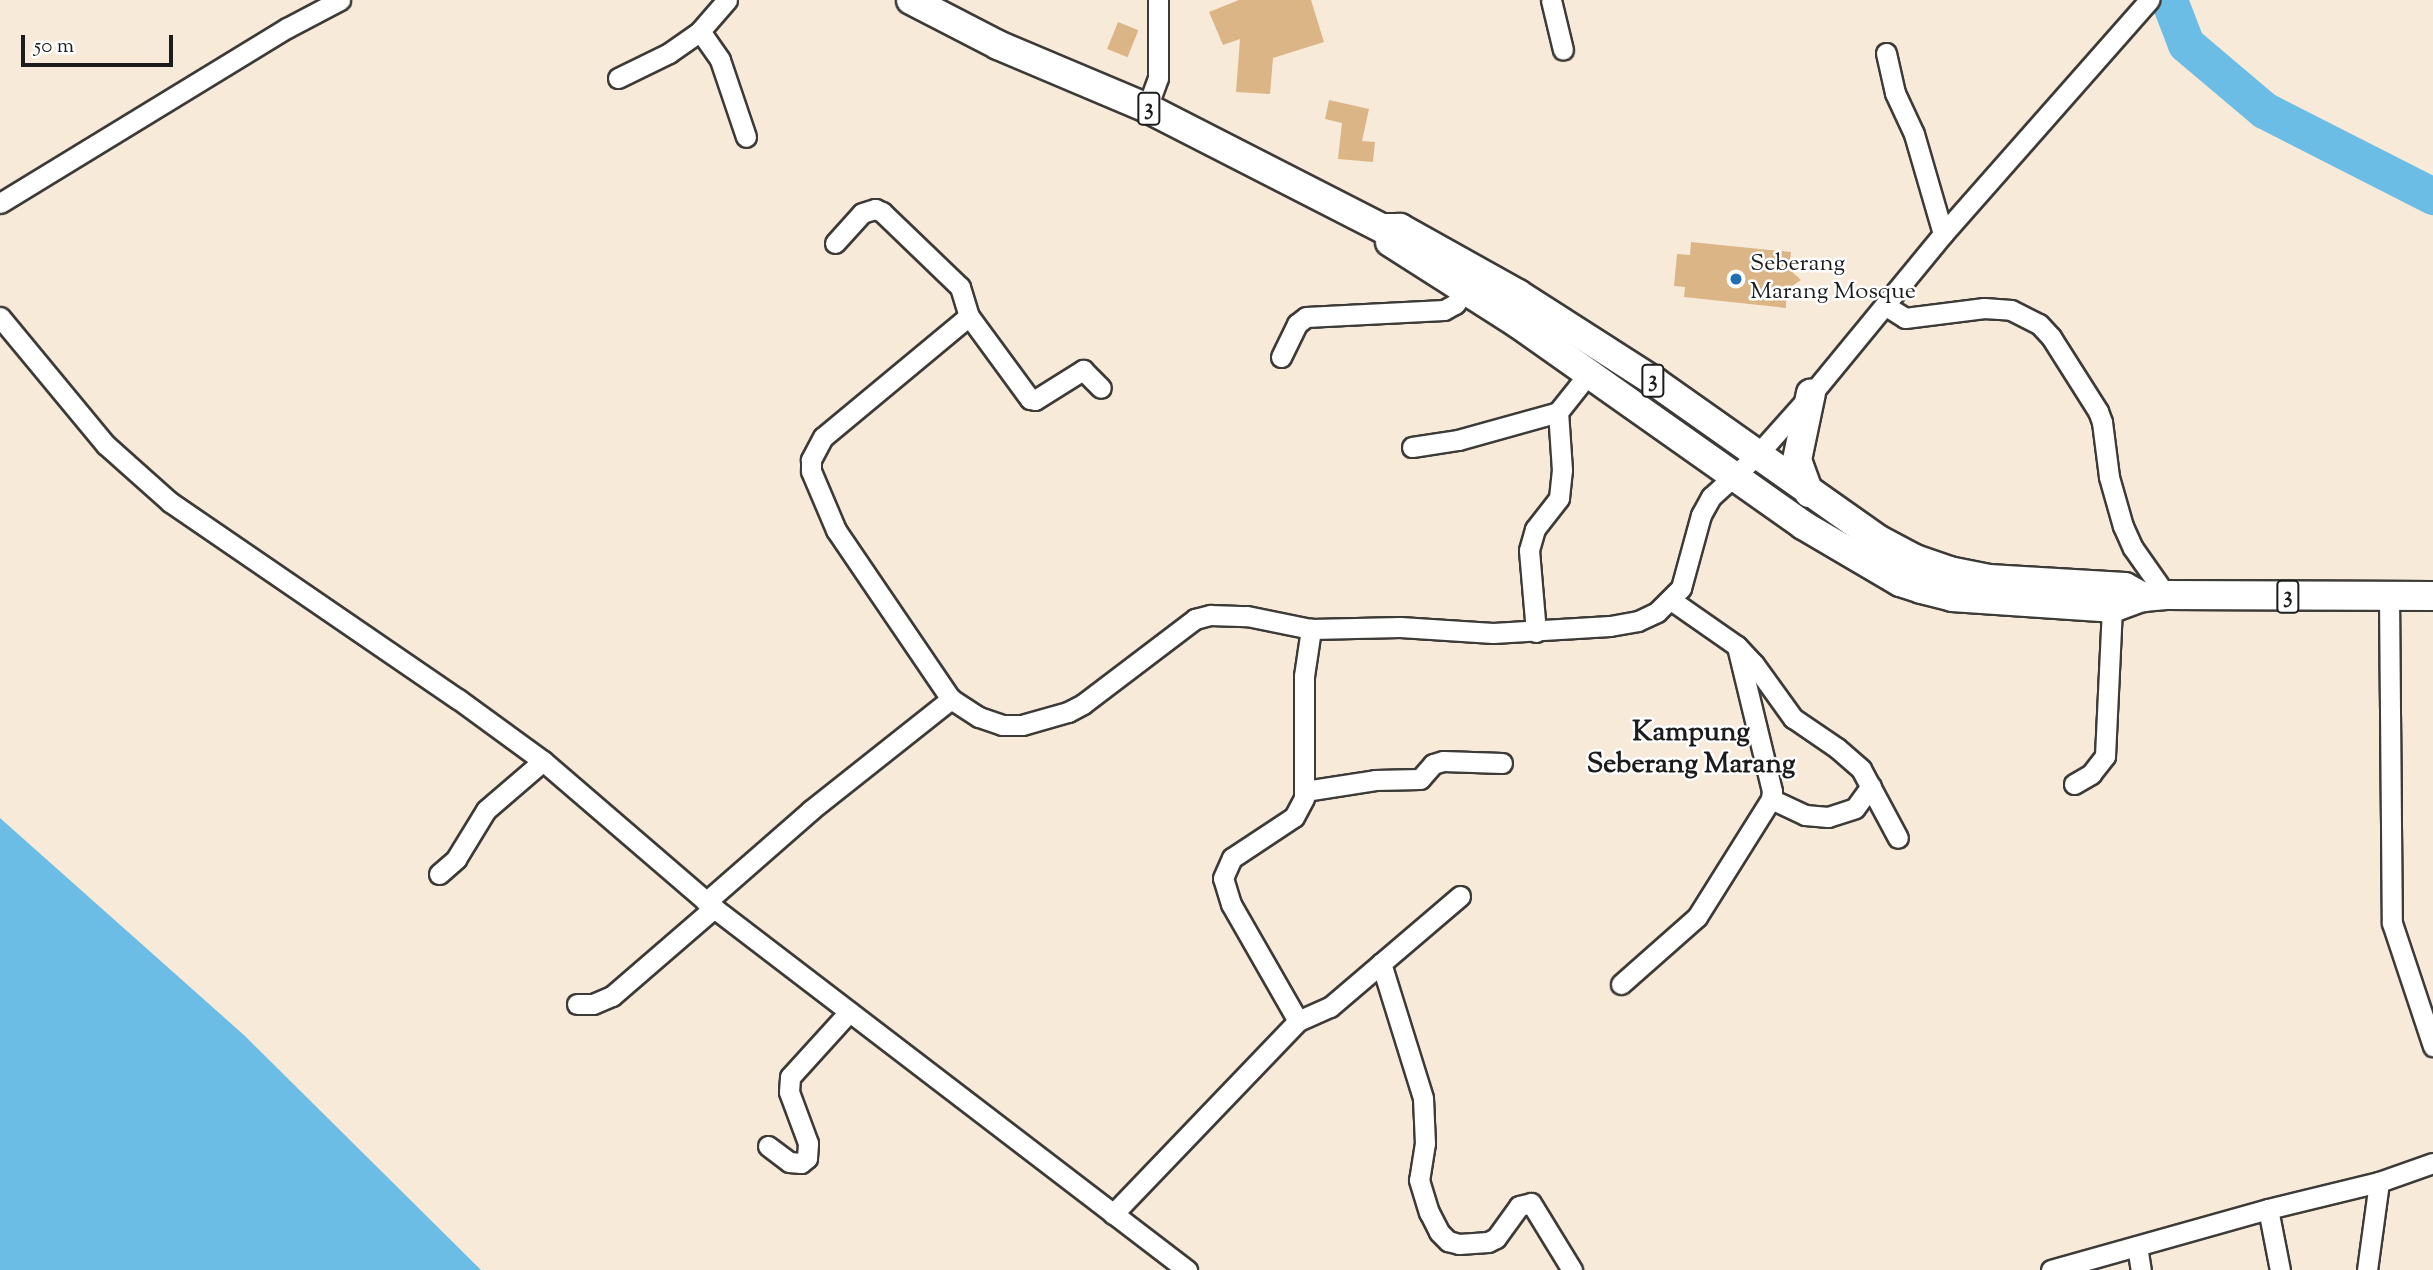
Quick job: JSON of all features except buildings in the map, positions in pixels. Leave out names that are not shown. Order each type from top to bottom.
[{"type":"highway","name":"3","points":[[911,0],[998,45],[1147,108],[1382,228],[1400,228],[1518,294],[1655,382],[1809,493],[1879,540],[1915,559],[1948,571],[1989,579],[2125,587],[2154,596]]},
{"type":"highway","name":"3","points":[[1382,228],[1389,242],[1589,373],[1734,477],[1854,556],[1900,582],[1952,597],[2112,608],[2154,596],[2433,596]]},
{"type":"highway","points":[[1809,493],[1797,460],[1811,393]]},
{"type":"street","points":[[0,203],[287,28],[340,0]]},
{"type":"street","points":[[618,78],[668,53],[701,31],[727,0]]},
{"type":"street","points":[[1147,108],[1158,78],[1158,0]]},
{"type":"street","points":[[1551,0],[1563,50]]},
{"type":"street","points":[[969,316],[823,437],[811,460],[815,483],[836,530],[951,699],[979,717],[1002,725],[1022,725],[1055,717],[1083,704],[1202,616],[1227,614],[1311,629],[1400,627],[1493,633],[1610,626],[1638,621],[1671,600],[1681,588],[1701,515],[1711,497],[1757,454],[1811,393],[1886,306],[1943,234],[2149,0]]},
{"type":"street","points":[[701,31],[720,60],[746,137]]},
{"type":"street","points":[[1886,53],[1895,93],[1913,134],[1943,234]]},
{"type":"street","points":[[835,243],[862,213],[875,209],[883,212],[960,287],[969,316],[1030,399],[1035,400],[1083,370],[1101,388]]},
{"type":"street","points":[[1281,357],[1297,324],[1307,317],[1444,310],[1455,304],[1465,291]]},
{"type":"street","points":[[1886,306],[1905,318],[1984,309],[2011,310],[2039,324],[2051,337],[2098,411],[2102,422],[2109,477],[2123,526],[2154,596]]},
{"type":"street","points":[[0,317],[106,445],[170,502],[447,691],[543,761],[710,905],[1187,1270]]},
{"type":"street","points":[[1412,447],[1458,440],[1558,412],[1589,373]]},
{"type":"street","points":[[1536,632],[1529,550],[1535,529],[1559,498],[1562,470],[1558,412]]},
{"type":"street","points":[[2389,596],[2392,923],[2433,1045]]},
{"type":"street","points":[[1671,600],[1737,646],[1754,664],[1793,718],[1848,757],[1871,786],[1898,838]]},
{"type":"street","points":[[2074,784],[2091,775],[2105,756],[2112,608]]},
{"type":"street","points":[[1298,1021],[1231,904],[1223,878],[1232,858],[1294,817],[1301,808],[1305,791],[1304,676],[1311,629]]},
{"type":"street","points":[[1621,984],[1698,917],[1771,799],[1772,791],[1737,646]]},
{"type":"street","points":[[577,1004],[589,1005],[612,996],[710,905],[780,835],[951,699]]},
{"type":"street","points":[[439,874],[456,859],[486,810],[543,761]]},
{"type":"street","points":[[1305,791],[1375,780],[1420,779],[1433,764],[1443,761],[1502,763]]},
{"type":"street","points":[[1771,799],[1805,815],[1828,817],[1855,808],[1871,786]]},
{"type":"street","points":[[1114,1214],[1298,1021],[1330,1007],[1460,897]]},
{"type":"street","points":[[1381,963],[1423,1098],[1425,1143],[1419,1180],[1429,1212],[1439,1232],[1448,1241],[1459,1244],[1488,1242],[1496,1238],[1520,1206],[1531,1203],[1572,1270]]},
{"type":"street","points":[[768,1146],[789,1162],[801,1163],[807,1157],[808,1143],[789,1092],[790,1077],[849,1012]]},
{"type":"street","points":[[2051,1270],[2268,1209],[2379,1182],[2433,1163]]},
{"type":"street","points":[[2367,1270],[2379,1182]]},
{"type":"street","points":[[2268,1209],[2280,1270]]},
{"type":"street","points":[[2137,1246],[2141,1270]]},
{"type":"water","points":[[0,818],[245,1036],[481,1270],[0,1270]]},
{"type":"waterway","points":[[2169,0],[2186,44],[2264,110],[2433,196]]},
{"type":"place","name":"Seberang Marang Mosque","points":[[1736,279]]},
{"type":"district","name":"Kampung Seberang Marang","points":[[1691,749]]}]
